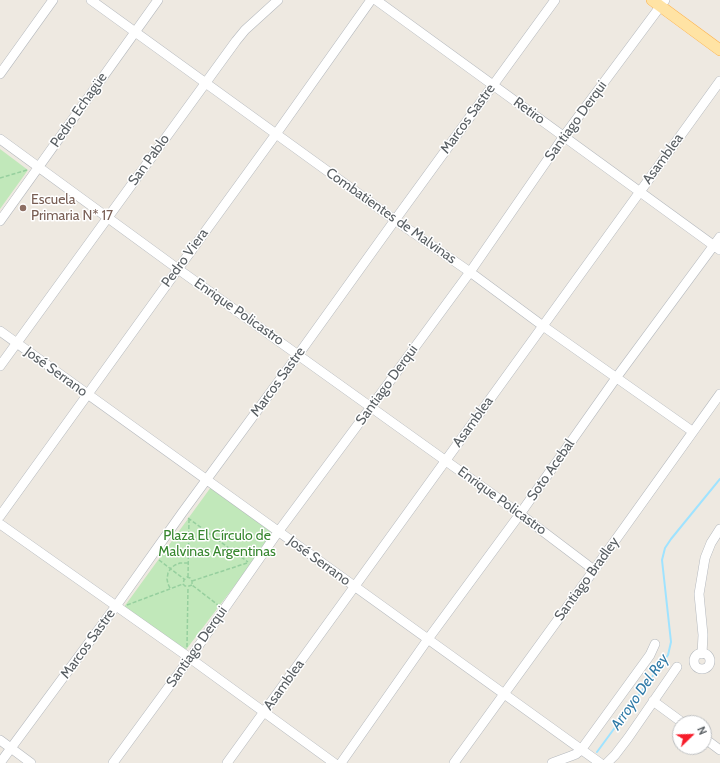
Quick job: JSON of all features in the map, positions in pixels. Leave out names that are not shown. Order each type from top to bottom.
[{"type":"main road","points":[[659,2],[720,50]]},
{"type":"street","points":[[0,74],[54,0]]},
{"type":"street","name":"Combatientes de Malvinas","points":[[91,0],[395,220],[692,431]]},
{"type":"street","name":"Pedro Echagüe","points":[[0,221],[158,0]]},
{"type":"street","name":"San Pablo","points":[[0,366],[236,41],[278,0]]},
{"type":"street","name":"Pedro Viera","points":[[0,516],[371,0]]},
{"type":"street","name":"Retiro","points":[[376,0],[717,248]]},
{"type":"street","name":"Marcos Sastre","points":[[0,763],[119,608],[152,555],[185,516],[207,480],[555,0]]},
{"type":"street","name":"Santiago Derqui","points":[[114,763],[278,532],[470,272],[659,2]]},
{"type":"street","name":"Asamblea","points":[[227,763],[720,81]]},
{"type":"street","name":"Enrique Policastro","points":[[0,139],[520,514],[594,570]]},
{"type":"street","name":"Soto Acebal","points":[[340,763],[520,514],[616,378],[717,248],[720,237]]},
{"type":"street","name":"José Serrano","points":[[0,331],[600,763]]},
{"type":"street","name":"Santiago Bradley","points":[[454,763],[720,394]]},
{"type":"street","points":[[0,524],[189,657],[334,763]]},
{"type":"street","points":[[702,654],[703,635],[699,594],[708,550],[720,529]]},
{"type":"street","points":[[552,763],[576,754],[581,750],[650,655],[654,644]]},
{"type":"street","points":[[607,763],[628,738],[677,667]]},
{"type":"street","points":[[653,701],[672,715]]},
{"type":"street","points":[[0,740],[31,763]]},
{"type":"path","points":[[23,166],[28,170]]},
{"type":"path","points":[[24,176],[28,170]]},
{"type":"path","points":[[0,178],[28,170]]},
{"type":"path","points":[[185,516],[188,577],[191,579],[192,585]]},
{"type":"path","points":[[185,516],[249,562],[192,581]]},
{"type":"path","points":[[152,555],[184,579]]},
{"type":"path","points":[[170,588],[167,579],[171,568],[180,563],[188,563]]},
{"type":"path","points":[[184,579],[188,577]]},
{"type":"path","points":[[183,584],[184,579]]},
{"type":"path","points":[[119,608],[183,584],[188,587]]},
{"type":"path","points":[[192,585],[224,610]]},
{"type":"path","points":[[188,587],[192,585]]},
{"type":"path","points":[[188,587],[189,657]]},
{"type":"green space","points":[[0,149],[28,170],[0,209]]},
{"type":"green space","name":"Plaza El Círculo de Malvinas Argentinas","points":[[211,487],[274,534],[185,651],[124,607]]},
{"type":"waterway","name":"Arroyo Del Rey","points":[[597,752],[668,655],[671,642],[662,560],[665,548],[720,479]]},
{"type":"place","name":"Escuela Primaria N* 17","points":[[23,208]]}]
